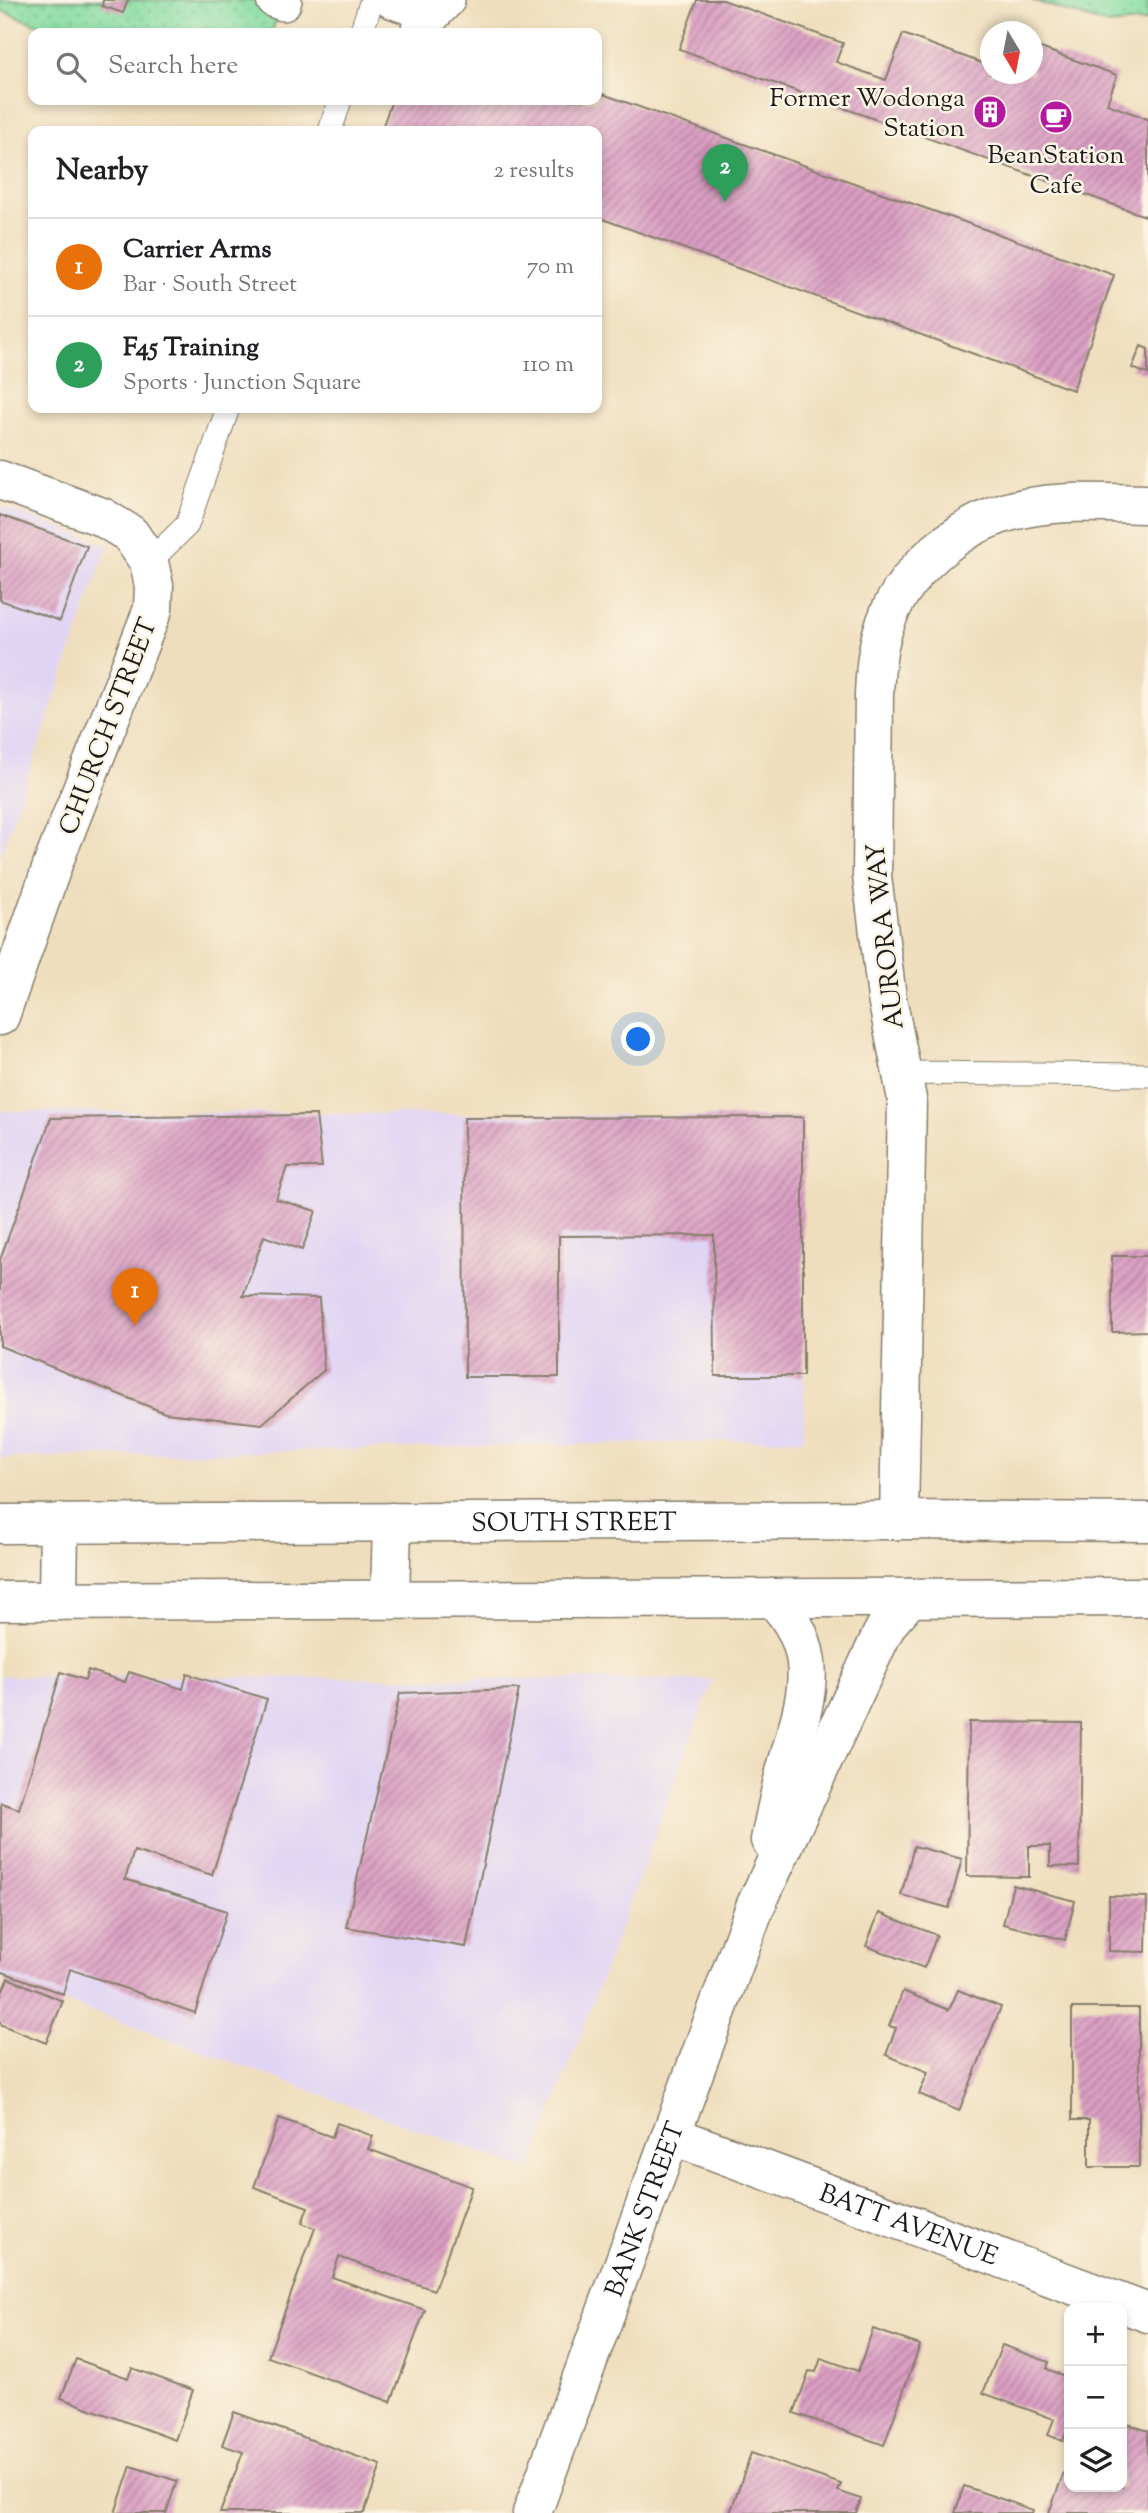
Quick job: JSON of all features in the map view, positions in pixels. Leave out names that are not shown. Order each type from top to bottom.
[{"type":"street","points":[[274,0],[283,3],[284,0]]},
{"type":"street","points":[[391,0],[425,12],[419,28]]},
{"type":"street","points":[[420,28],[447,0]]},
{"type":"street","points":[[0,480],[102,517],[130,534],[149,562]]},
{"type":"street","name":"AURORA WAY","points":[[899,1520],[907,1099],[887,998],[872,876],[876,665],[881,635],[906,584],[929,558],[977,523],[1026,508],[1069,503],[1148,504]]},
{"type":"street","name":"CHURCH STREET","points":[[0,1016],[54,861],[153,609],[154,586],[149,562]]},
{"type":"street","name":"SOUTH STREET","points":[[0,1524],[899,1520],[1148,1522]]},
{"type":"street","points":[[390,1599],[392,1522]]},
{"type":"street","points":[[58,1601],[59,1524]]},
{"type":"street","points":[[0,1601],[1148,1597]]},
{"type":"street","name":"BANK STREET","points":[[755,1907],[807,1684],[799,1632],[773,1598]]},
{"type":"street","name":"BANK STREET","points":[[532,2513],[755,1907],[881,1636],[888,1623],[910,1598]]},
{"type":"street","name":"BATT AVENUE","points":[[671,2135],[1148,2313]]},
{"type":"lane","points":[[363,28],[372,0]]},
{"type":"lane","points":[[332,126],[338,105]]},
{"type":"lane","points":[[149,562],[187,525],[226,413]]},
{"type":"lane","points":[[901,1073],[1148,1075]]},
{"type":"shaded area","points":[[0,506],[108,545],[0,857]]},
{"type":"shaded area","points":[[0,1111],[803,1117],[804,1439],[0,1458]]},
{"type":"shaded area","points":[[0,1676],[713,1680],[530,2170],[0,1978]]},
{"type":"green space","points":[[0,0],[273,0],[283,3],[273,28],[46,28],[0,10]]},
{"type":"green space","points":[[1032,0],[1148,0],[1148,21],[1108,25]]},
{"type":"building","points":[[103,0],[128,0],[123,13],[102,6]]},
{"type":"building","name":"Former Wodonga Station","points":[[697,0],[723,0],[843,43],[836,62],[886,80],[903,34],[980,62],[980,84],[1043,84],[1043,49],[1117,75],[1107,104],[1148,119],[1148,217],[679,49]]},
{"type":"building","points":[[602,94],[1114,275],[1073,390],[602,219],[602,126],[383,126],[390,105],[602,105]]},
{"type":"building","points":[[1141,346],[1148,349],[1148,374],[1132,368]]},
{"type":"building","points":[[0,515],[87,546],[60,621],[0,600]]},
{"type":"building","points":[[316,1115],[322,1167],[287,1167],[276,1199],[316,1211],[302,1250],[264,1236],[243,1296],[319,1298],[324,1370],[262,1424],[165,1413],[0,1346],[0,1260],[51,1118]]},
{"type":"building","points":[[803,1117],[803,1376],[715,1376],[714,1235],[559,1236],[559,1377],[465,1377],[464,1118]]},
{"type":"building","points":[[1112,1256],[1148,1256],[1148,1331],[1112,1332]]},
{"type":"building","points":[[88,1670],[125,1682],[129,1672],[183,1689],[187,1674],[267,1699],[212,1875],[134,1851],[125,1879],[227,1911],[195,2013],[70,1969],[63,1994],[0,1971],[1,1803],[19,1809],[61,1672],[85,1680]]},
{"type":"building","points":[[519,1689],[466,1947],[346,1927],[400,1693]]},
{"type":"building","points":[[969,1722],[1081,1723],[1079,1867],[1050,1866],[1050,1846],[1029,1846],[1029,1877],[967,1876]]},
{"type":"building","points":[[914,1846],[962,1859],[949,1908],[901,1895]]},
{"type":"building","points":[[1013,1885],[1075,1901],[1065,1940],[1003,1924]]},
{"type":"building","points":[[1109,1896],[1147,1897],[1146,1952],[1109,1951]]},
{"type":"building","points":[[879,1913],[937,1935],[924,1968],[866,1946]]},
{"type":"building","points":[[8,1978],[63,2001],[46,2043],[0,2024],[0,1997]]},
{"type":"building","points":[[958,1990],[1001,2007],[959,2111],[919,2094],[928,2072],[886,2055],[896,2028],[889,2026],[903,1991],[949,2010]]},
{"type":"building","points":[[1072,2008],[1139,2008],[1139,2167],[1089,2167],[1089,2120],[1072,2120]]},
{"type":"building","points":[[279,2118],[332,2137],[337,2123],[373,2136],[368,2149],[472,2187],[434,2290],[339,2257],[332,2277],[425,2310],[391,2402],[268,2357],[315,2228],[302,2223],[308,2207],[254,2187]]},
{"type":"building","points":[[873,2329],[920,2345],[884,2445],[794,2413],[809,2371],[816,2372],[821,2358],[858,2371]]},
{"type":"building","points":[[1002,2345],[1049,2362],[1047,2369],[1064,2376],[1063,2441],[1048,2435],[1054,2419],[983,2393]]},
{"type":"building","points":[[76,2359],[128,2378],[132,2368],[193,2390],[175,2440],[61,2398]]},
{"type":"building","points":[[234,2412],[381,2465],[364,2513],[220,2513],[243,2452],[222,2445]]},
{"type":"building","points":[[1127,2424],[1148,2431],[1148,2513],[1049,2513],[1064,2472],[1064,2492],[1127,2492]]},
{"type":"building","points":[[751,2453],[841,2484],[838,2491],[861,2499],[856,2513],[730,2513]]},
{"type":"building","points":[[131,2466],[177,2481],[166,2513],[115,2513]]},
{"type":"building","points":[[964,2486],[1033,2510],[1032,2513],[955,2513]]},
{"type":"place","name":"Former Wodonga Station","points":[[990,112]]},
{"type":"place","name":"BeanStation Cafe","points":[[1056,117]]},
{"type":"place","name":"F45 Training","points":[[725,202]]},
{"type":"place","name":"Carrier Arms","points":[[135,1326]]}]
